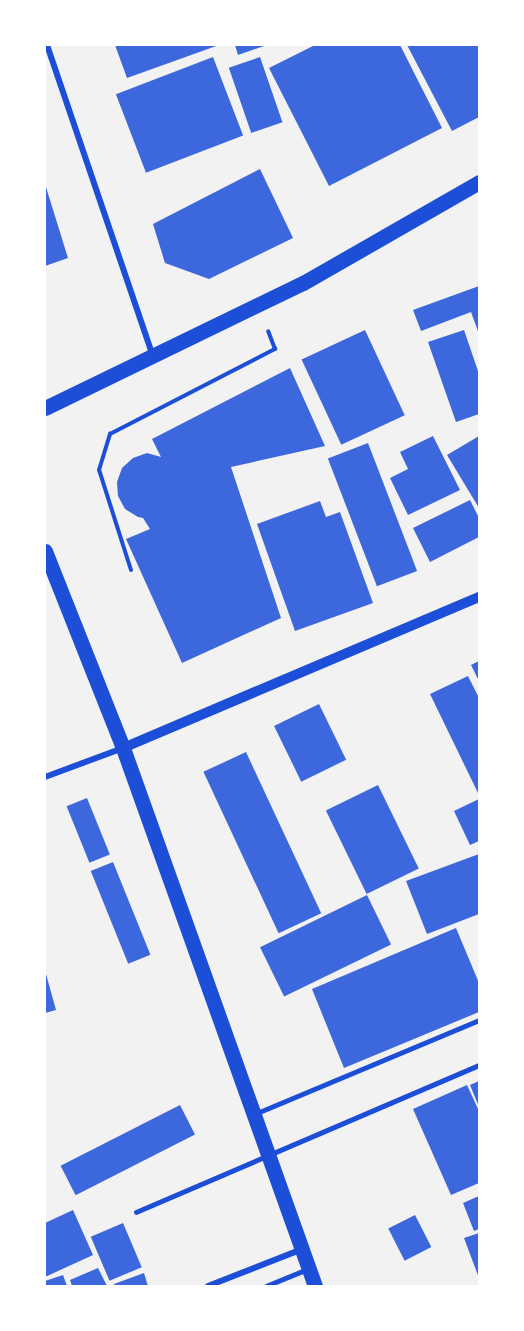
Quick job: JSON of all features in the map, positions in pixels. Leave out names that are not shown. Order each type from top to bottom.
[{"type":"main road","points":[[45,408],[303,283],[479,182]]},
{"type":"main road","points":[[45,551],[123,748],[255,1114],[300,1250],[315,1286]]},
{"type":"street","points":[[46,45],[153,357]]},
{"type":"street","points":[[45,777],[123,748],[479,597]]},
{"type":"street","points":[[208,1286],[300,1250]]},
{"type":"lane","points":[[255,1114],[479,1020]]},
{"type":"lane","points":[[136,1212],[479,1065]]},
{"type":"lane","points":[[266,1286],[308,1269]]},
{"type":"path","points":[[131,570],[99,470],[110,434],[276,349],[258,305]]},
{"type":"building","points":[[115,45],[219,45],[127,78]]},
{"type":"building","points":[[235,45],[267,45],[238,55]]},
{"type":"building","points":[[315,45],[400,45],[442,128],[329,186],[269,68]]},
{"type":"building","points":[[407,45],[479,45],[479,117],[452,131]]},
{"type":"building","points":[[213,57],[243,135],[146,173],[116,94]]},
{"type":"building","points":[[260,57],[282,122],[251,133],[229,68]]},
{"type":"building","points":[[260,169],[293,238],[209,279],[165,263],[153,224]]},
{"type":"building","points":[[45,184],[68,258],[45,266]]},
{"type":"building","points":[[479,286],[479,334],[471,312],[421,331],[413,310]]},
{"type":"building","points":[[365,330],[405,415],[341,445],[302,360]]},
{"type":"building","points":[[464,330],[479,374],[479,414],[456,422],[428,342]]},
{"type":"building","points":[[290,368],[325,446],[231,467],[281,618],[182,663],[126,539],[150,529],[143,518],[125,509],[118,496],[117,482],[122,468],[133,458],[147,453],[161,457],[152,439]]},
{"type":"building","points":[[433,436],[460,490],[408,515],[390,478],[408,469],[400,452]]},
{"type":"building","points":[[479,436],[479,508],[447,455]]},
{"type":"building","points":[[368,443],[417,571],[377,586],[328,458]]},
{"type":"building","points":[[470,500],[479,518],[479,537],[430,562],[413,528]]},
{"type":"building","points":[[320,501],[326,517],[340,512],[373,603],[295,631],[257,524]]},
{"type":"building","points":[[479,661],[479,681],[471,665]]},
{"type":"building","points":[[468,676],[479,698],[479,795],[430,694]]},
{"type":"building","points":[[319,704],[346,760],[301,782],[274,726]]},
{"type":"building","points":[[246,752],[321,913],[279,933],[203,772]]},
{"type":"building","points":[[378,785],[419,869],[367,894],[326,810]]},
{"type":"building","points":[[87,798],[110,855],[89,863],[67,806]]},
{"type":"building","points":[[479,799],[479,841],[470,845],[454,811]]},
{"type":"building","points":[[479,854],[479,914],[427,934],[406,881]]},
{"type":"building","points":[[113,862],[150,955],[128,964],[91,871]]},
{"type":"building","points":[[367,895],[391,944],[284,997],[260,947]]},
{"type":"building","points":[[456,928],[479,983],[479,1012],[344,1068],[312,989]]},
{"type":"building","points":[[45,975],[56,1010],[45,1013]]},
{"type":"building","points":[[479,1081],[479,1107],[470,1085]]},
{"type":"building","points":[[467,1085],[479,1111],[479,1183],[451,1195],[413,1109]]},
{"type":"building","points":[[180,1105],[195,1134],[76,1195],[61,1166]]},
{"type":"building","points":[[479,1196],[479,1229],[474,1231],[463,1203]]},
{"type":"building","points":[[73,1210],[93,1255],[45,1277],[45,1223]]},
{"type":"building","points":[[415,1215],[431,1247],[405,1261],[388,1229]]},
{"type":"building","points":[[123,1223],[142,1267],[110,1281],[91,1237]]},
{"type":"building","points":[[479,1233],[479,1278],[464,1238]]},
{"type":"building","points":[[98,1268],[107,1286],[72,1286],[70,1280]]},
{"type":"building","points":[[144,1273],[148,1286],[115,1286],[114,1284]]},
{"type":"building","points":[[63,1275],[67,1286],[45,1286],[45,1281]]}]
